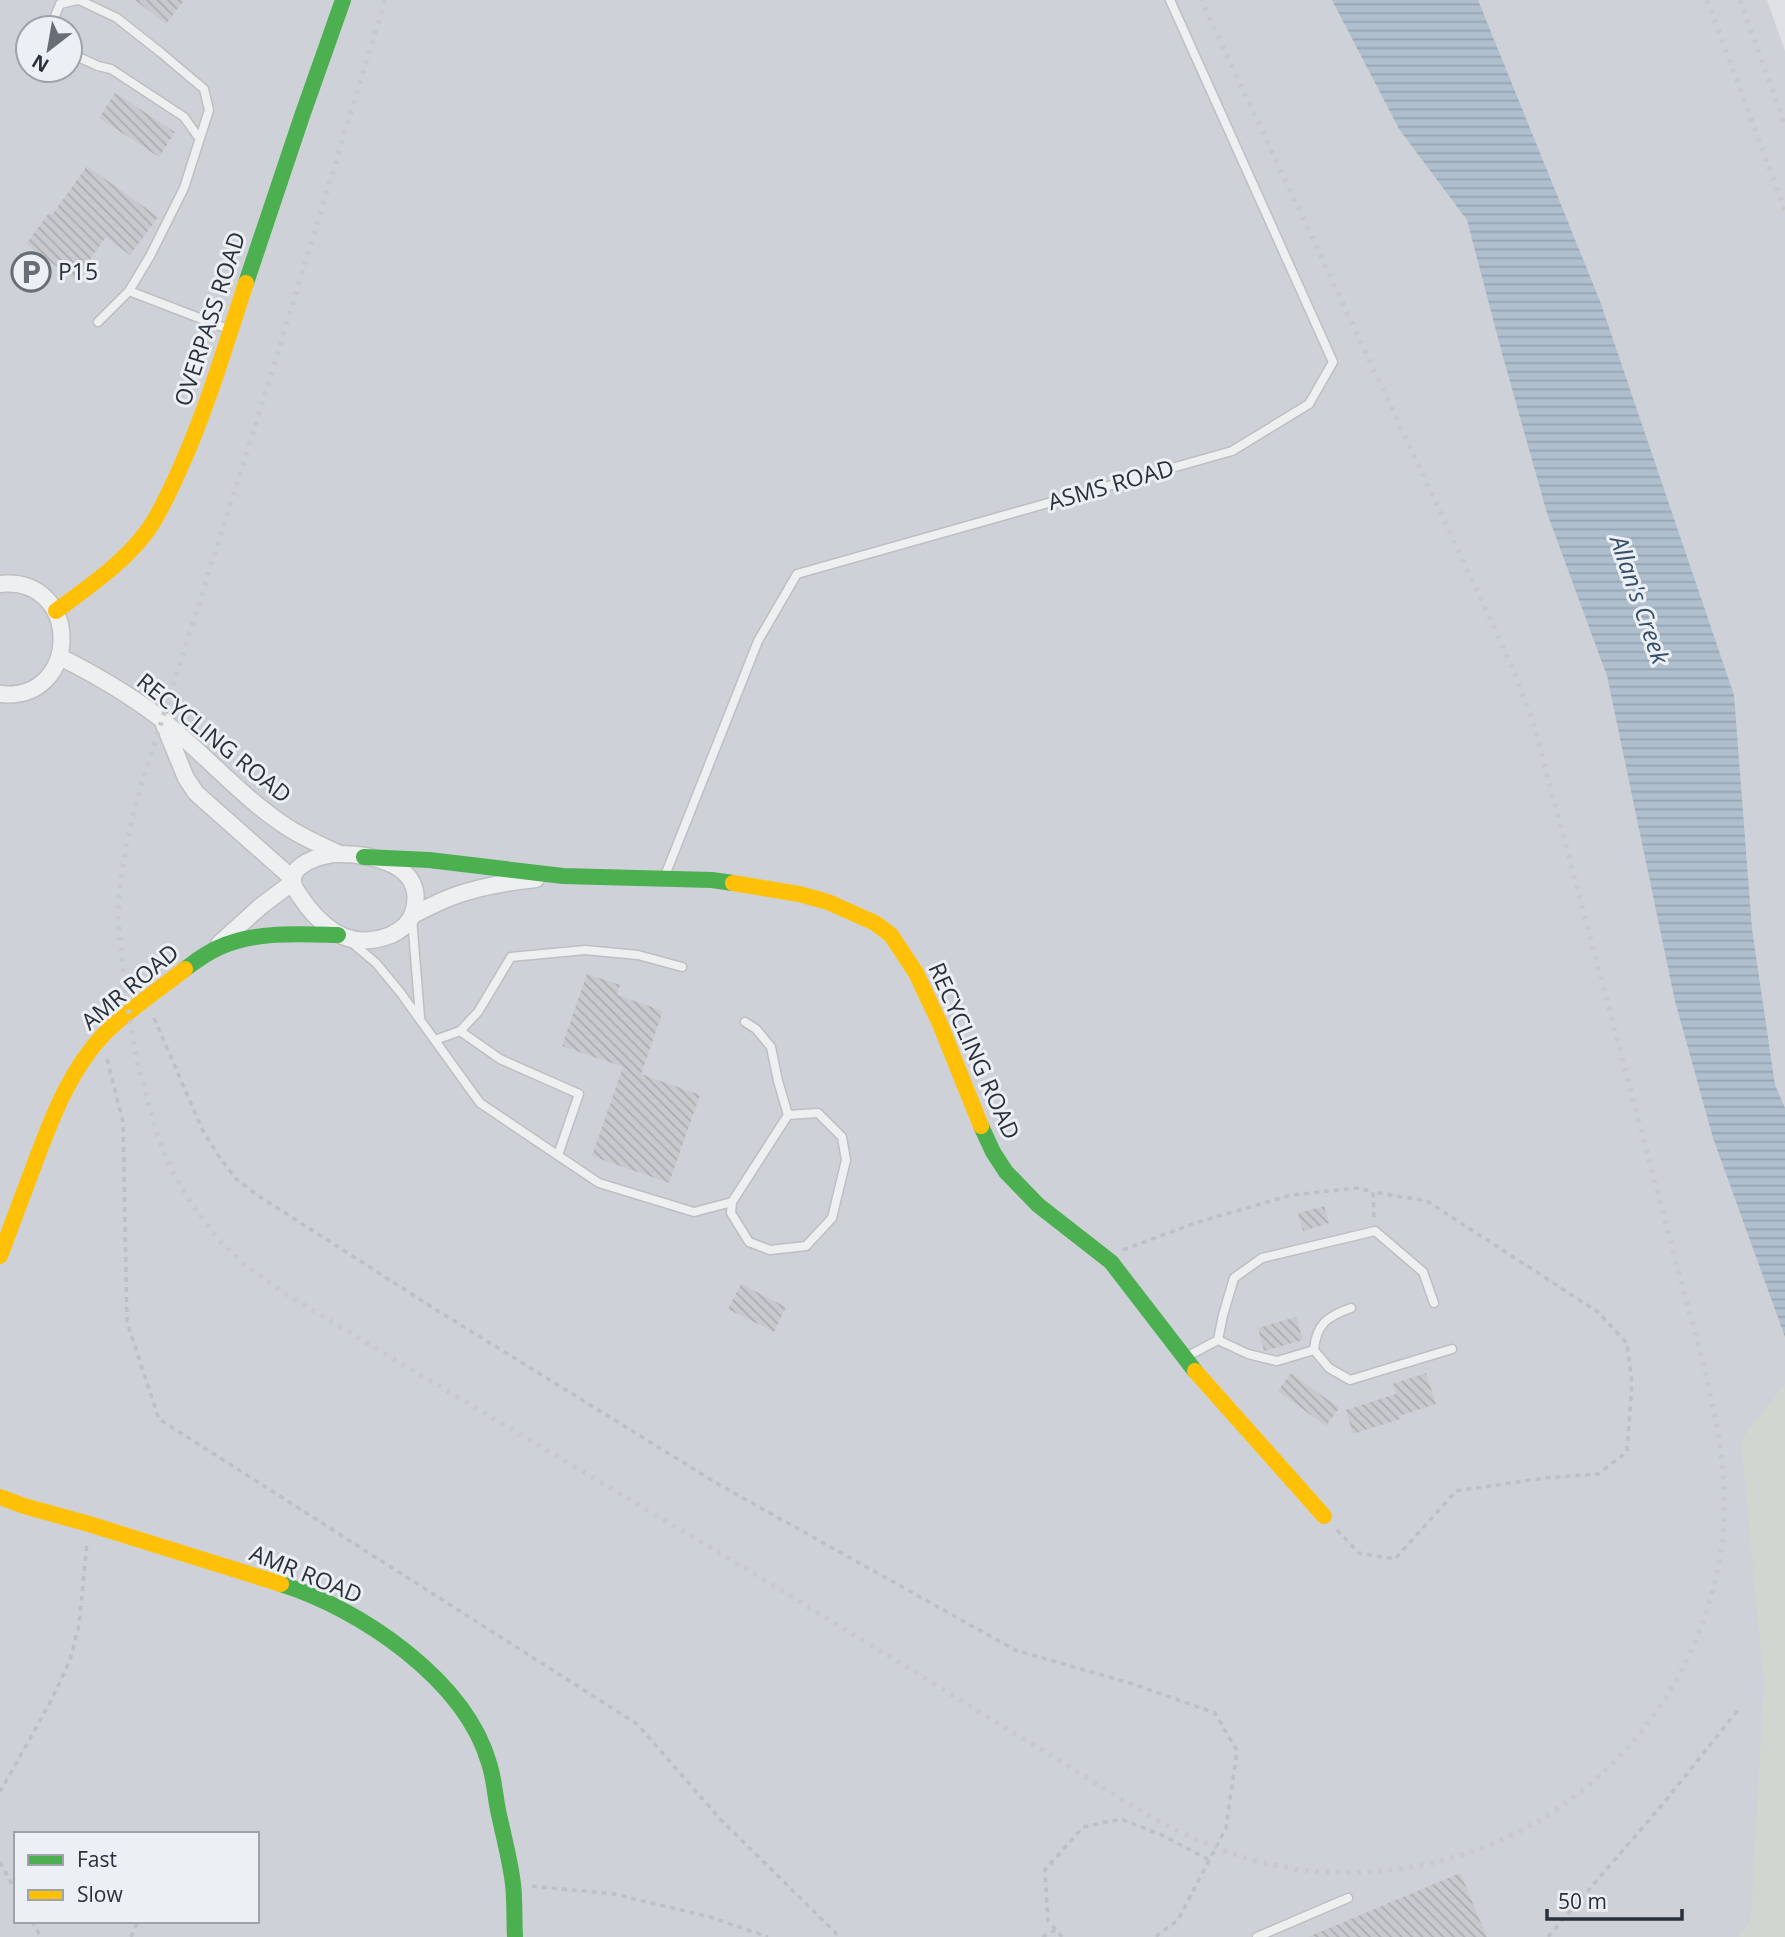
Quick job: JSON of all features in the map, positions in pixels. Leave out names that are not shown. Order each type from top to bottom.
[{"type":"street","name":"OVERPASS ROAD","points":[[55,611],[119,562],[149,528],[172,486],[213,386],[307,96],[343,0]]},
{"type":"street","points":[[0,694],[26,692],[40,684],[52,672],[60,657],[63,633],[55,611],[47,600],[23,585],[3,581]]},
{"type":"street","name":"RECYCLING ROAD","points":[[60,657],[117,687],[162,720],[269,814],[300,835],[340,854]]},
{"type":"street","points":[[162,720],[186,778],[196,793],[293,880],[312,911],[342,937],[364,941],[379,939],[398,931],[413,916],[453,896],[492,885],[563,876]]},
{"type":"street","points":[[293,880],[306,863],[323,855],[340,854],[387,862],[407,875],[414,888],[416,895],[413,916]]},
{"type":"street","name":"RECYCLING ROAD","points":[[364,857],[429,860],[563,876],[712,880],[799,894],[828,902],[875,923],[891,935],[916,973],[940,1024],[980,1125],[993,1152],[1018,1187],[1111,1262],[1183,1358],[1324,1516]]},
{"type":"street","name":"AMR ROAD","points":[[0,1255],[58,1107],[74,1074],[101,1037],[125,1015],[212,951],[293,880]]},
{"type":"street","name":"AMR ROAD","points":[[212,951],[233,942],[272,936],[299,934],[342,937]]},
{"type":"street","name":"AMR ROAD","points":[[0,1497],[287,1586],[337,1607],[408,1653],[438,1681],[458,1705],[474,1729],[489,1762],[513,1884],[515,1937]]},
{"type":"lane","points":[[56,14],[60,4],[78,0],[117,18],[204,89],[209,110],[184,188],[150,257],[129,291],[98,322]]},
{"type":"lane","name":"ASMS ROAD","points":[[664,879],[758,641],[797,574],[1232,451],[1309,404],[1333,362],[1170,0]]},
{"type":"lane","points":[[84,60],[111,69],[184,117],[199,138]]},
{"type":"lane","points":[[129,291],[231,330]]},
{"type":"lane","points":[[413,916],[421,1020]]},
{"type":"lane","points":[[342,937],[389,978],[480,1103],[598,1182],[694,1212],[732,1202]]},
{"type":"lane","points":[[435,1040],[460,1031],[478,1012],[511,957],[584,950],[638,955],[682,967]]},
{"type":"lane","points":[[745,1022],[756,1029],[771,1047],[788,1115],[732,1202],[731,1213],[748,1242],[770,1251],[806,1246],[832,1217],[846,1160],[842,1137],[818,1114],[788,1115]]},
{"type":"lane","points":[[460,1031],[500,1059],[579,1094],[558,1156]]},
{"type":"lane","points":[[1219,1340],[1234,1278],[1262,1258],[1375,1230],[1423,1272],[1434,1303]]},
{"type":"lane","points":[[1351,1308],[1333,1314],[1315,1335],[1314,1350],[1329,1368],[1350,1380],[1452,1349]]},
{"type":"lane","points":[[1219,1340],[1248,1354],[1277,1361],[1314,1350]]},
{"type":"lane","points":[[1183,1358],[1219,1340]]},
{"type":"lane","points":[[1257,1937],[1348,1898]]},
{"type":"path","points":[[146,1000],[202,1129],[236,1179],[257,1195],[718,1484],[1015,1650],[1133,1684],[1215,1713],[1237,1751],[1226,1828],[1178,1920],[1155,1937]]},
{"type":"path","points":[[101,1037],[123,1122],[127,1322],[159,1419],[637,1724],[722,1821],[840,1937]]},
{"type":"path","points":[[1111,1262],[1125,1248],[1195,1223],[1291,1195],[1358,1188],[1427,1201],[1598,1312],[1627,1343],[1632,1382],[1627,1452],[1598,1474],[1545,1478],[1455,1491],[1395,1559],[1359,1553],[1324,1516]]},
{"type":"path","points":[[1373,1192],[1375,1230]]},
{"type":"path","points":[[0,1792],[52,1699],[70,1660],[79,1625],[89,1524]]},
{"type":"path","points":[[1548,1937],[1662,1805],[1738,1710]]},
{"type":"path","points":[[1062,1937],[1048,1921],[1045,1870],[1083,1827],[1121,1819],[1164,1836],[1209,1860]]},
{"type":"path","points":[[0,1862],[14,1888]]},
{"type":"path","points":[[513,1884],[614,1894],[710,1917],[768,1937]]},
{"type":"path","points":[[1042,1937],[1056,1930]]},
{"type":"shaded area","points":[[0,0],[1767,0],[1785,51],[1785,1937],[0,1937]]},
{"type":"shaded area","points":[[1785,1384],[1785,1937],[1739,1937],[1751,1919],[1764,1684],[1741,1440]]},
{"type":"water","name":"Allan's Creek","points":[[1332,0],[1478,0],[1600,301],[1734,695],[1752,929],[1775,1085],[1785,1108],[1785,1337],[1713,1138],[1675,1001],[1607,676],[1547,513],[1467,220],[1399,129]]},
{"type":"building","points":[[135,0],[184,0],[166,24]]},
{"type":"building","points":[[115,93],[175,132],[159,157],[99,118]]},
{"type":"building","points":[[87,166],[158,217],[130,255],[106,237],[75,280],[26,244],[49,213],[52,215]]},
{"type":"building","points":[[587,974],[620,985],[617,995],[663,1011],[641,1074],[700,1095],[669,1183],[592,1156],[623,1067],[562,1046]]},
{"type":"building","points":[[1324,1206],[1329,1223],[1303,1231],[1298,1213]]},
{"type":"building","points":[[741,1284],[786,1307],[774,1332],[728,1309]]},
{"type":"building","points":[[1296,1317],[1303,1340],[1264,1351],[1258,1328]]},
{"type":"building","points":[[1291,1373],[1339,1408],[1326,1426],[1278,1391]]},
{"type":"building","points":[[1426,1373],[1436,1404],[1353,1434],[1346,1410],[1396,1394],[1392,1384]]},
{"type":"building","points":[[1460,1873],[1487,1937],[1308,1937]]},
{"type":"railway","points":[[385,0],[264,398],[136,802],[125,852],[118,917],[125,989],[136,1057],[157,1135],[172,1170],[194,1208],[218,1239],[245,1265],[287,1295],[771,1584],[1151,1817],[1211,1846],[1287,1868],[1339,1873],[1379,1871],[1444,1860],[1504,1839],[1559,1807],[1608,1768],[1650,1720],[1684,1667],[1708,1607],[1722,1543],[1722,1459],[1706,1375],[1533,721],[1495,629],[1201,0]]},
{"type":"railway","points":[[1707,0],[1785,210]]},
{"type":"railway","points":[[1740,0],[1785,125]]},
{"type":"traffic: fast","points":[[246,283],[343,0]]},
{"type":"traffic: fast","points":[[364,857],[429,860],[563,876],[712,880],[733,883]]},
{"type":"traffic: fast","points":[[185,969],[214,950],[246,939],[277,935],[338,935]]},
{"type":"traffic: fast","points":[[981,1126],[1006,1172],[1038,1205],[1111,1262],[1195,1371]]},
{"type":"traffic: fast","points":[[281,1584],[312,1595],[376,1630],[434,1676],[458,1704],[476,1733],[491,1769],[512,1875],[515,1937]]},
{"type":"traffic: slow","points":[[56,611],[128,553],[158,514],[200,419],[246,283]]},
{"type":"traffic: slow","points":[[733,883],[799,894],[828,902],[875,923],[891,935],[916,973],[940,1024],[981,1126]]},
{"type":"traffic: slow","points":[[0,1256],[49,1126],[82,1061],[114,1024],[185,969]]},
{"type":"traffic: slow","points":[[1195,1371],[1324,1516]]},
{"type":"traffic: slow","points":[[0,1497],[281,1584]]},
{"type":"place","name":"P15","points":[[31,272]]}]
